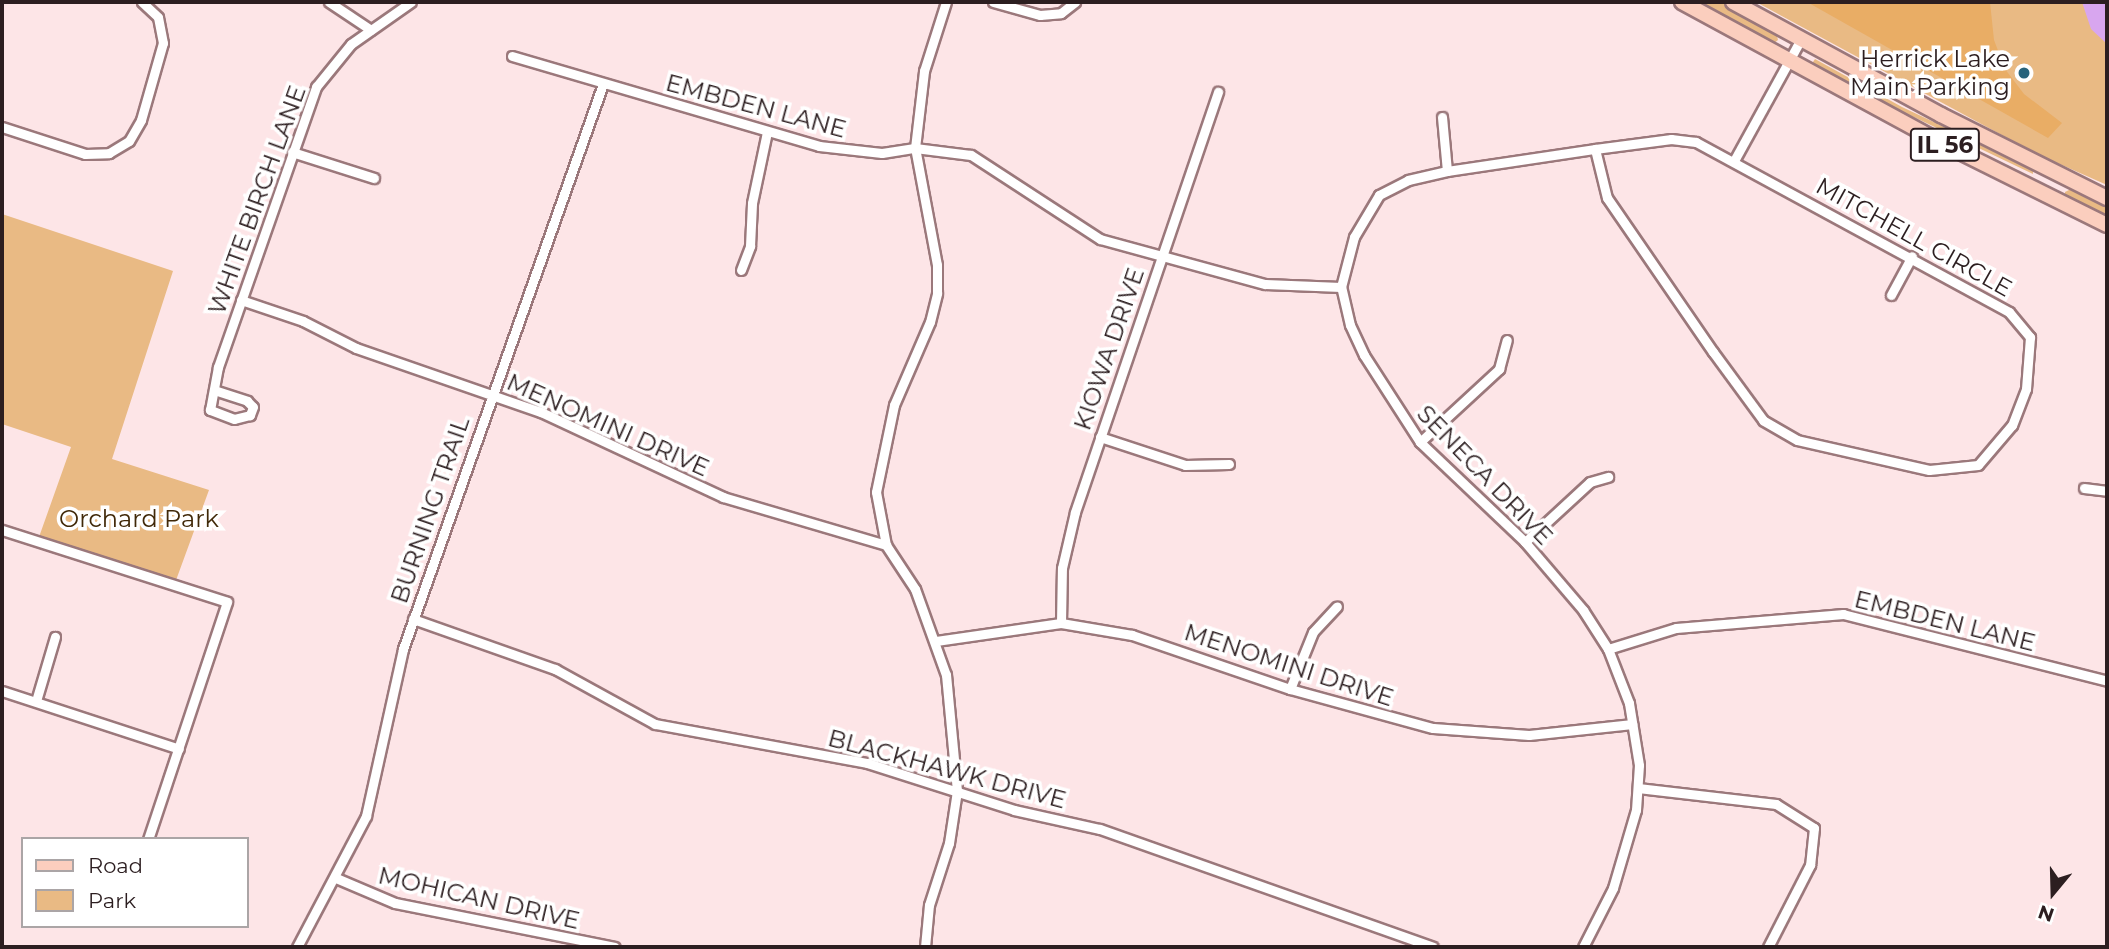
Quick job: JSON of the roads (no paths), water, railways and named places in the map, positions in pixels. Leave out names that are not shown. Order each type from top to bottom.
[{"type":"main road","name":"IL 56","points":[[1682,2],[2107,225]]},
{"type":"main road","name":"IL 56","points":[[1733,2],[2107,198]]},
{"type":"street","points":[[2,127],[85,154],[109,153],[130,141],[141,120],[163,43],[158,17],[142,2]]},
{"type":"street","points":[[329,2],[371,30]]},
{"type":"street","name":"WHITE BIRCH LANE","points":[[214,390],[253,407],[245,420],[210,410],[214,390],[241,300],[292,152],[323,75],[339,55],[411,2]]},
{"type":"street","points":[[925,947],[929,905],[949,843],[957,791],[946,675],[936,641],[915,589],[886,545],[876,492],[881,452],[894,405],[930,322],[937,293],[937,265],[915,148],[924,71],[946,2]]},
{"type":"street","points":[[993,2],[1040,15],[1061,13],[1075,2]]},
{"type":"street","points":[[1734,159],[1801,39]]},
{"type":"street","name":"EMBDEN LANE","points":[[512,56],[767,132],[857,152],[915,148],[979,159],[1088,234],[1160,258],[1265,284],[1341,287]]},
{"type":"street","name":"BURNING TRAIL","points":[[297,947],[336,878],[370,803],[391,690],[413,619],[603,84]]},
{"type":"street","name":"KIOWA DRIVE","points":[[1061,623],[1067,542],[1160,258],[1218,92]]},
{"type":"street","points":[[1442,117],[1447,171]]},
{"type":"street","points":[[741,270],[750,246],[752,203],[767,132]]},
{"type":"street","name":"MITCHELL CIRCLE","points":[[1671,139],[1707,145],[2009,312],[2030,337],[2025,389],[2012,425],[1978,465],[1929,470],[1797,440],[1763,420],[1607,198],[1595,149],[1671,139]]},
{"type":"street","name":"SENECA DRIVE","points":[[1583,947],[1625,858],[1638,788],[1632,724],[1608,649],[1583,610],[1525,542],[1420,442],[1364,355],[1350,325],[1341,287],[1354,237],[1379,195],[1408,180],[1447,171],[1595,149]]},
{"type":"street","points":[[292,152],[374,178]]},
{"type":"street","points":[[1891,295],[1912,256]]},
{"type":"street","name":"MENOMINI DRIVE","points":[[241,300],[303,321],[356,348],[564,422],[723,497],[886,545]]},
{"type":"street","points":[[1420,442],[1499,369],[1507,340]]},
{"type":"street","points":[[1100,437],[1185,465],[1228,464]]},
{"type":"street","points":[[1525,542],[1590,482],[1608,477]]},
{"type":"street","points":[[2084,488],[2107,491]]},
{"type":"street","points":[[2,530],[227,602],[149,837]]},
{"type":"street","points":[[1290,689],[1313,632],[1337,606]]},
{"type":"street","name":"EMBDEN LANE","points":[[1608,649],[1687,626],[1843,614],[2107,681]]},
{"type":"street","name":"BLACKHAWK DRIVE","points":[[413,619],[555,668],[655,724],[867,763],[1028,814],[1100,829],[1433,947]]},
{"type":"street","name":"MENOMINI DRIVE","points":[[936,641],[1061,623],[1132,635],[1290,689],[1401,722],[1467,733],[1529,735],[1632,724]]},
{"type":"street","points":[[36,701],[55,637]]},
{"type":"street","points":[[2,691],[179,749]]},
{"type":"street","points":[[1638,788],[1703,793],[1786,809],[1814,828],[1811,857],[1787,916],[1768,947]]},
{"type":"street","name":"MOHICAN DRIVE","points":[[336,878],[395,903],[615,947]]},
{"type":"place","name":"Herrick Lake Main Parking","points":[[2024,73]]},
{"type":"park label","name":"Orchard Park","points":[[139,519]]}]
